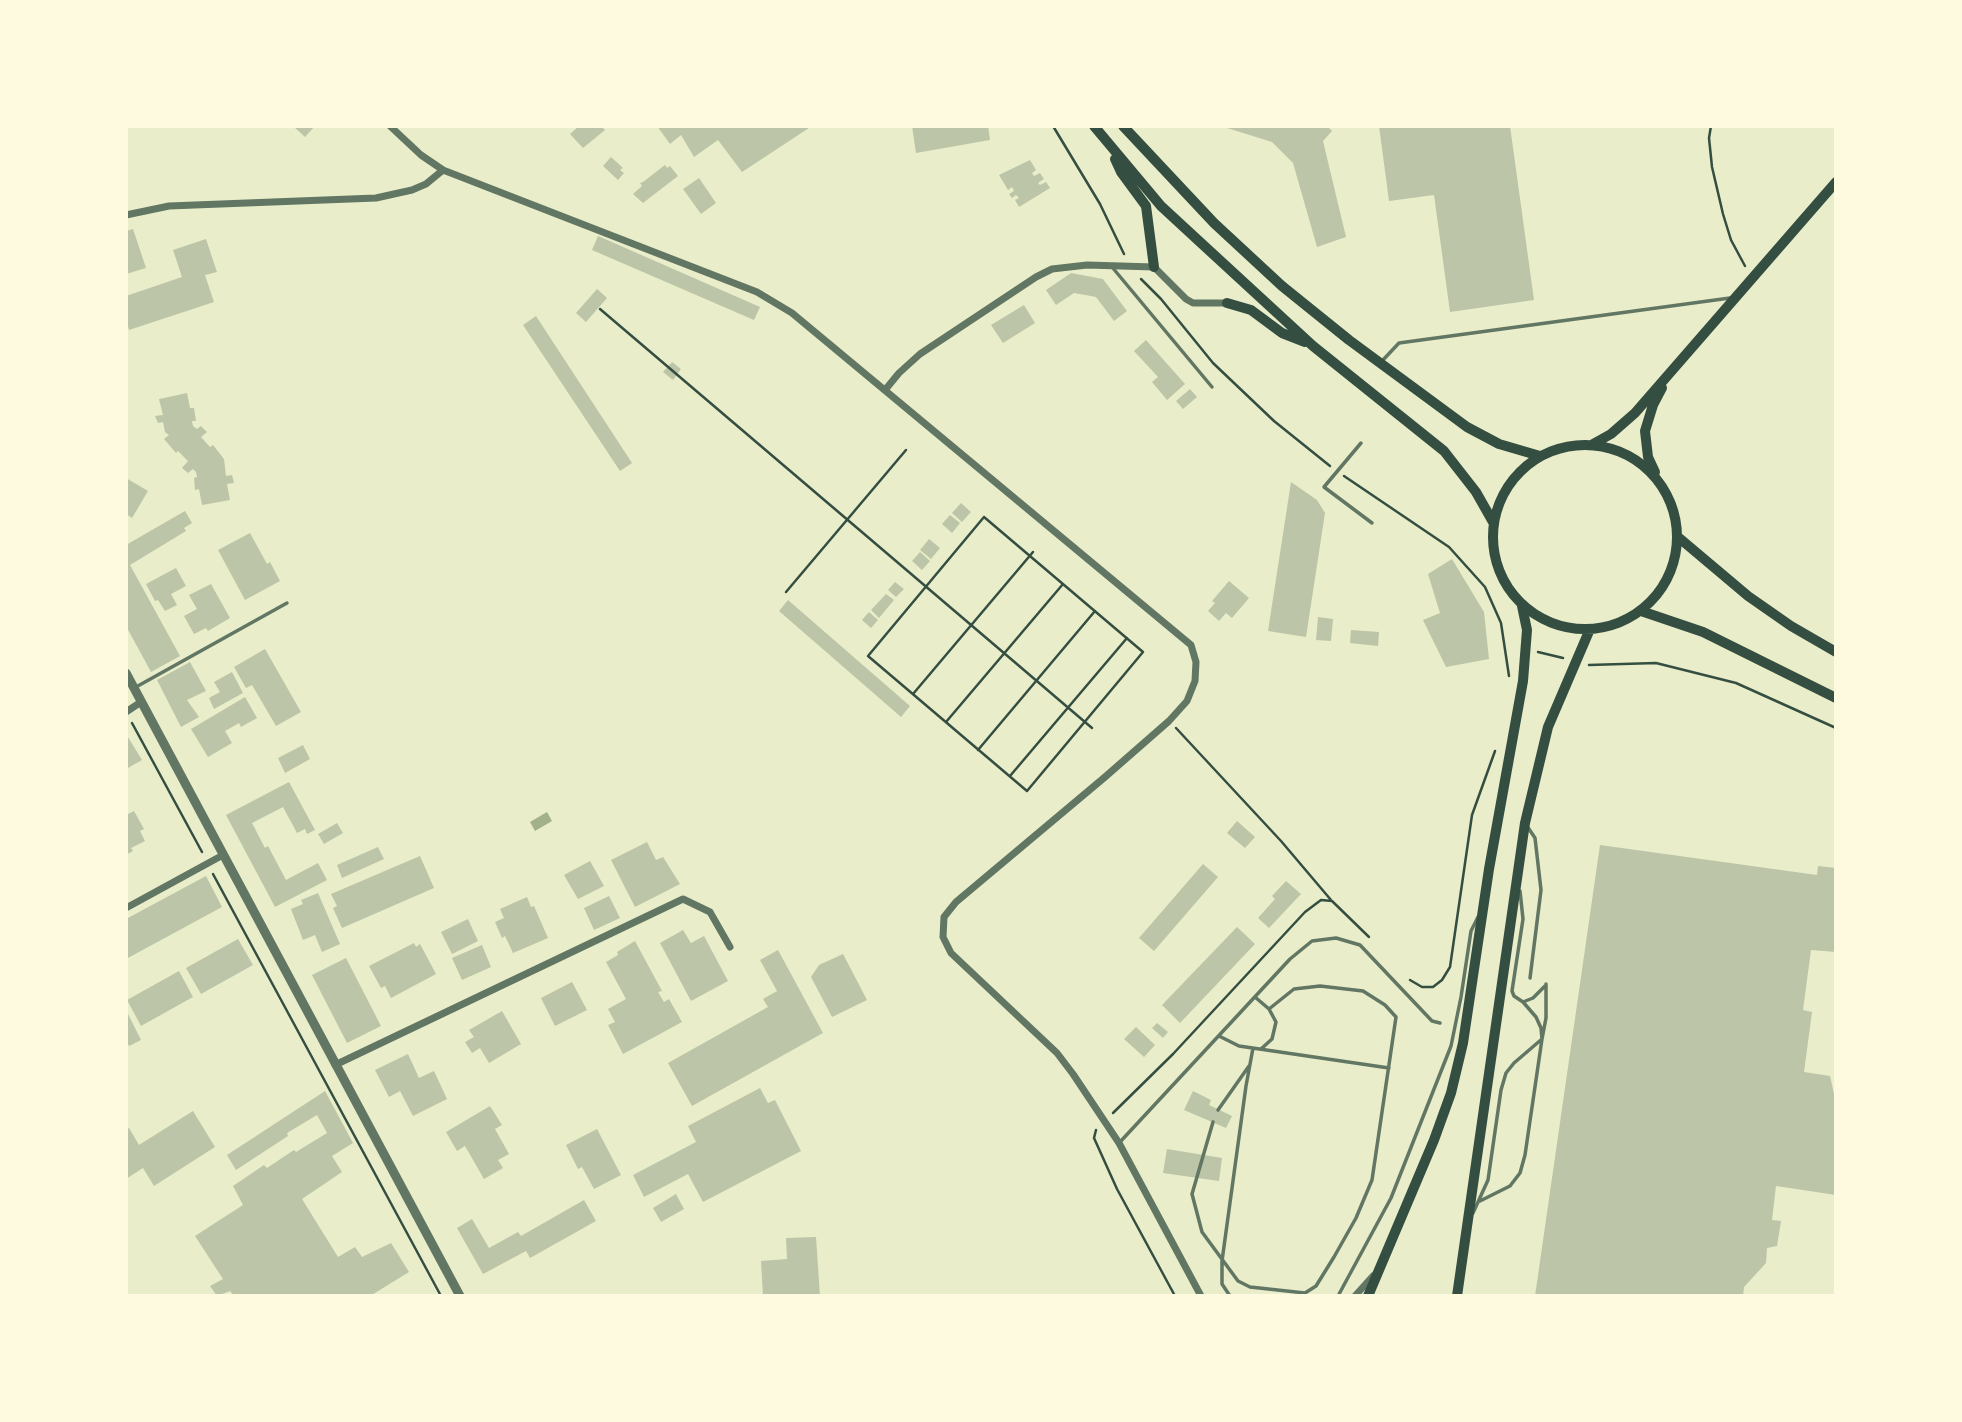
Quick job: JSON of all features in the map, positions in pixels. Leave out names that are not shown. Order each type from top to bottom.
[{"type":"main road","points":[[1094,126],[1161,206],[1313,345],[1444,451],[1476,492],[1493,522]]},
{"type":"main road","points":[[1123,126],[1214,223],[1292,294],[1467,426],[1499,444],[1540,456]]},
{"type":"main road","points":[[1110,147],[1121,172],[1146,206],[1154,267]]},
{"type":"main road","points":[[1593,444],[1611,434],[1635,413],[1836,182]]},
{"type":"main road","points":[[1227,303],[1251,310],[1282,333],[1313,345]]},
{"type":"main road","points":[[1659,481],[1646,467],[1630,456],[1613,448],[1593,444],[1566,446],[1540,456],[1518,473],[1502,496],[1493,522],[1493,550],[1500,576],[1522,606],[1554,625],[1577,630],[1590,629],[1622,622],[1641,611],[1661,591],[1673,565],[1678,537],[1670,498],[1648,457],[1645,432],[1653,405],[1670,372]]},
{"type":"main road","points":[[1678,537],[1748,596],[1791,626],[1836,652]]},
{"type":"main road","points":[[1368,1296],[1434,1140],[1451,1093],[1463,1043],[1489,869],[1509,768],[1527,649],[1527,630],[1522,606]]},
{"type":"main road","points":[[1641,611],[1703,632],[1836,698]]},
{"type":"main road","points":[[1457,1296],[1525,823],[1548,727],[1574,661],[1590,629]]},
{"type":"street","points":[[390,126],[421,155],[443,170],[757,292],[792,313],[1191,645],[1196,663],[1195,681],[1187,701],[1169,721],[956,902],[944,917],[943,937],[951,953],[1057,1053],[1119,1143],[1201,1296]]},
{"type":"street","points":[[126,215],[169,206],[376,198],[412,190],[426,184],[443,170]]},
{"type":"street","points":[[885,390],[920,354],[1036,277],[1068,266],[1154,267],[1185,299],[1193,303],[1227,303]]},
{"type":"street","points":[[126,673],[460,1296]]},
{"type":"street","points":[[126,712],[142,702]]},
{"type":"street","points":[[126,908],[223,855]]},
{"type":"street","points":[[335,1065],[683,899],[710,912],[730,947]]},
{"type":"street","points":[[1355,1296],[1376,1272]]},
{"type":"lane","points":[[1111,265],[1212,387]]},
{"type":"lane","points":[[1380,363],[1399,343],[1735,297]]},
{"type":"lane","points":[[1361,443],[1324,487],[1372,523]]},
{"type":"lane","points":[[134,688],[287,603]]},
{"type":"lane","points":[[1525,823],[1535,838],[1541,890],[1530,978]]},
{"type":"lane","points":[[1517,877],[1523,919],[1512,991],[1536,1017],[1542,1039]]},
{"type":"lane","points":[[1338,1296],[1391,1198],[1451,1046],[1471,931],[1484,906]]},
{"type":"lane","points":[[1119,1143],[1290,959],[1312,942],[1336,938],[1360,945],[1432,1021],[1440,1023]]},
{"type":"lane","points":[[1479,1201],[1510,1186],[1520,1173],[1525,1155],[1547,1004],[1546,984],[1534,998],[1523,1002]]},
{"type":"lane","points":[[1213,1122],[1192,1194],[1202,1232],[1238,1281],[1250,1287],[1305,1293],[1316,1286],[1356,1218],[1373,1180],[1396,1017],[1385,1004],[1363,991],[1320,986],[1294,989],[1269,1009]]},
{"type":"lane","points":[[1255,997],[1269,1009],[1276,1022],[1272,1039],[1261,1049]]},
{"type":"lane","points":[[1219,1036],[1239,1046],[1389,1068]]},
{"type":"lane","points":[[1468,1224],[1488,1180],[1501,1090],[1506,1073],[1542,1039]]},
{"type":"lane","points":[[1230,1296],[1222,1284],[1222,1261],[1253,1048]]},
{"type":"lane","points":[[1218,1110],[1250,1064]]},
{"type":"path","points":[[1053,126],[1100,204],[1130,266],[1213,363],[1274,421],[1338,472],[1449,547],[1485,587],[1501,623],[1509,681]]},
{"type":"path","points":[[1711,126],[1709,138],[1712,167],[1723,214],[1731,240],[1752,278]]},
{"type":"path","points":[[600,309],[1092,728]]},
{"type":"path","points":[[786,592],[906,450]]},
{"type":"path","points":[[984,517],[1032,554],[1063,584],[1143,652],[1027,791],[868,656],[984,517]]},
{"type":"path","points":[[913,695],[1032,554]]},
{"type":"path","points":[[946,722],[1063,584]]},
{"type":"path","points":[[978,750],[1095,611]]},
{"type":"path","points":[[1010,776],[1127,638]]},
{"type":"path","points":[[1505,651],[1527,649],[1586,666],[1656,663],[1736,683],[1836,728]]},
{"type":"path","points":[[126,712],[441,1296]]},
{"type":"path","points":[[1169,721],[1281,841],[1332,901],[1371,940]]},
{"type":"path","points":[[1404,974],[1411,982],[1422,987],[1433,987],[1442,980],[1450,967],[1472,816],[1496,747]]},
{"type":"path","points":[[1175,1296],[1117,1189],[1094,1138],[1096,1131],[1173,1054],[1305,912],[1321,900],[1332,901]]},
{"type":"shaded area","points":[[547,812],[552,821],[535,831],[530,822]]},
{"type":"building","points":[[293,126],[315,126],[305,137]]},
{"type":"building","points":[[579,126],[601,126],[605,130],[583,148],[570,134]]},
{"type":"building","points":[[657,126],[812,126],[742,172],[718,140],[694,157],[681,135],[670,144]]},
{"type":"building","points":[[912,126],[988,126],[990,140],[916,153]]},
{"type":"building","points":[[1327,126],[1332,131],[1323,141],[1346,237],[1317,247],[1293,163],[1272,142],[1224,127]]},
{"type":"building","points":[[1379,126],[1510,126],[1534,300],[1450,312],[1434,195],[1389,201]]},
{"type":"building","points":[[611,157],[623,168],[620,170],[624,173],[618,180],[603,166]]},
{"type":"building","points":[[1030,160],[1036,170],[1032,173],[1034,176],[1040,173],[1044,179],[1038,183],[1040,185],[1046,182],[1050,188],[1019,207],[1015,200],[1019,198],[1016,195],[1012,198],[1009,194],[1014,191],[1012,187],[1008,190],[999,175]]},
{"type":"building","points":[[665,165],[667,168],[670,166],[678,176],[643,203],[633,194],[642,186],[640,183]]},
{"type":"building","points":[[699,178],[716,203],[701,214],[683,189]]},
{"type":"building","points":[[133,229],[146,268],[126,274],[126,231]]},
{"type":"building","points":[[598,236],[760,307],[754,320],[592,250]]},
{"type":"building","points":[[206,239],[217,272],[205,275],[214,302],[129,330],[126,296],[182,277],[173,250]]},
{"type":"building","points":[[1071,273],[1103,279],[1127,311],[1114,321],[1096,297],[1074,293],[1056,305],[1046,290]]},
{"type":"building","points":[[597,289],[607,298],[586,322],[576,313]]},
{"type":"building","points":[[1024,305],[1035,323],[1003,343],[991,325]]},
{"type":"building","points":[[536,316],[632,463],[620,471],[523,325]]},
{"type":"building","points":[[1146,340],[1185,384],[1167,400],[1152,382],[1158,377],[1134,351]]},
{"type":"building","points":[[672,362],[681,369],[673,380],[663,372]]},
{"type":"building","points":[[1190,389],[1197,397],[1183,409],[1176,401]]},
{"type":"building","points":[[187,393],[190,408],[194,408],[196,421],[192,421],[193,426],[197,429],[201,426],[207,432],[201,437],[210,447],[213,445],[224,459],[226,476],[232,475],[234,483],[227,484],[230,500],[202,505],[199,489],[195,490],[196,472],[193,469],[188,473],[182,468],[188,461],[178,451],[176,453],[164,439],[169,435],[165,432],[163,422],[158,423],[155,416],[163,415],[159,399]]},
{"type":"building","points":[[126,478],[148,491],[132,518],[126,514]]},
{"type":"building","points":[[1291,482],[1317,500],[1325,513],[1306,637],[1268,631]]},
{"type":"building","points":[[961,503],[971,512],[962,522],[952,513]]},
{"type":"building","points":[[185,511],[192,523],[184,528],[186,531],[130,565],[180,656],[151,672],[126,626],[126,545]]},
{"type":"building","points":[[950,515],[960,523],[952,533],[942,524]]},
{"type":"building","points":[[250,533],[280,581],[245,600],[218,550]]},
{"type":"building","points":[[929,539],[940,548],[931,559],[920,550]]},
{"type":"building","points":[[920,552],[930,561],[922,570],[912,561]]},
{"type":"building","points":[[1452,559],[1484,612],[1489,659],[1446,667],[1423,620],[1440,613],[1428,574]]},
{"type":"building","points":[[176,568],[186,586],[171,594],[177,605],[165,611],[158,600],[155,601],[146,584]]},
{"type":"building","points":[[1229,581],[1249,598],[1232,618],[1226,613],[1219,621],[1208,611],[1215,603],[1212,601]]},
{"type":"building","points":[[895,582],[904,589],[896,597],[888,590]]},
{"type":"building","points":[[211,584],[230,618],[208,631],[206,628],[194,634],[184,616],[197,609],[189,595]]},
{"type":"building","points":[[886,594],[894,600],[879,618],[871,610]]},
{"type":"building","points":[[788,600],[910,706],[901,717],[779,611]]},
{"type":"building","points":[[869,612],[878,620],[871,628],[862,620]]},
{"type":"building","points":[[1318,617],[1333,619],[1331,641],[1316,640]]},
{"type":"building","points":[[1351,630],[1379,632],[1378,646],[1350,643]]},
{"type":"building","points":[[265,649],[301,712],[276,726],[252,685],[246,688],[234,667]]},
{"type":"building","points":[[190,662],[206,691],[187,700],[199,717],[181,727],[157,680]]},
{"type":"building","points":[[232,672],[243,693],[214,709],[209,698],[220,692],[214,682]]},
{"type":"building","points":[[245,697],[257,718],[241,727],[239,723],[225,731],[232,743],[208,757],[191,729]]},
{"type":"building","points":[[126,734],[142,760],[126,769]]},
{"type":"building","points":[[303,745],[310,759],[285,773],[278,758]]},
{"type":"building","points":[[289,782],[315,830],[307,834],[305,829],[297,833],[283,807],[252,823],[286,880],[318,863],[327,880],[275,907],[226,815]]},
{"type":"building","points":[[134,811],[144,829],[140,831],[145,841],[131,848],[133,851],[126,855],[126,815]]},
{"type":"building","points":[[1237,821],[1255,837],[1245,848],[1227,833]]},
{"type":"building","points":[[337,823],[343,833],[324,844],[318,834]]},
{"type":"building","points":[[647,842],[656,860],[663,857],[680,884],[635,907],[611,860]]},
{"type":"building","points":[[1600,845],[1817,875],[1818,866],[1836,868],[1836,952],[1811,950],[1803,1010],[1812,1012],[1804,1072],[1830,1076],[1836,1103],[1836,1195],[1776,1186],[1772,1220],[1781,1221],[1777,1246],[1767,1248],[1766,1263],[1744,1287],[1743,1296],[1535,1296]]},
{"type":"building","points":[[378,847],[384,859],[342,878],[337,865]]},
{"type":"building","points":[[420,856],[434,888],[342,928],[333,908],[337,906],[331,894]]},
{"type":"building","points":[[590,861],[604,886],[578,899],[564,875]]},
{"type":"building","points":[[1203,864],[1218,877],[1154,951],[1139,938]]},
{"type":"building","points":[[206,876],[222,907],[126,959],[126,919]]},
{"type":"building","points":[[1286,881],[1301,894],[1269,928],[1258,918],[1275,899],[1272,896]]},
{"type":"building","points":[[318,893],[340,944],[322,952],[315,935],[303,940],[291,909],[303,904],[301,900]]},
{"type":"building","points":[[609,896],[620,918],[594,930],[584,908]]},
{"type":"building","points":[[527,897],[531,907],[534,906],[548,938],[513,953],[495,922],[504,918],[500,909]]},
{"type":"building","points":[[468,919],[478,941],[452,954],[441,932]]},
{"type":"building","points":[[1237,927],[1255,944],[1180,1023],[1162,1005]]},
{"type":"building","points":[[683,930],[691,943],[704,936],[728,981],[691,1001],[660,943]]},
{"type":"building","points":[[238,939],[253,965],[201,994],[186,968]]},
{"type":"building","points":[[635,941],[662,991],[658,992],[664,1002],[669,999],[682,1022],[623,1054],[608,1025],[615,1022],[608,1009],[626,999],[606,962]]},
{"type":"building","points":[[414,943],[416,947],[420,944],[436,974],[391,998],[385,986],[381,988],[369,966]]},
{"type":"building","points":[[482,945],[491,967],[462,980],[452,958]]},
{"type":"building","points":[[778,950],[823,1033],[692,1106],[668,1063],[768,1007],[763,999],[777,991],[760,960]]},
{"type":"building","points":[[843,954],[867,1000],[832,1017],[811,977],[819,965]]},
{"type":"building","points":[[346,958],[381,1026],[347,1043],[312,975]]},
{"type":"building","points":[[179,971],[193,997],[141,1026],[127,1000]]},
{"type":"building","points":[[572,982],[587,1010],[555,1026],[541,998]]},
{"type":"building","points":[[126,1010],[141,1040],[129,1046],[126,1040]]},
{"type":"building","points":[[502,1011],[521,1044],[489,1063],[480,1048],[472,1053],[465,1042],[474,1037],[469,1030]]},
{"type":"building","points":[[1157,1023],[1168,1032],[1163,1038],[1152,1028]]},
{"type":"building","points":[[1136,1027],[1155,1045],[1144,1057],[1124,1039]]},
{"type":"building","points":[[408,1054],[419,1078],[434,1071],[447,1099],[413,1116],[400,1091],[389,1097],[375,1070]]},
{"type":"building","points":[[760,1088],[768,1103],[775,1100],[801,1151],[703,1202],[688,1174],[644,1197],[633,1175],[696,1142],[688,1126]]},
{"type":"building","points":[[325,1091],[353,1143],[332,1156],[342,1172],[302,1199],[338,1257],[355,1247],[362,1257],[391,1243],[409,1272],[370,1296],[234,1296],[230,1291],[217,1296],[210,1286],[223,1279],[195,1236],[243,1205],[233,1186],[264,1165],[267,1168],[327,1133],[317,1115],[236,1170],[227,1155]]},
{"type":"building","points":[[1193,1091],[1211,1100],[1209,1105],[1232,1116],[1226,1128],[1184,1110]]},
{"type":"building","points":[[490,1106],[502,1125],[495,1129],[509,1154],[498,1160],[503,1168],[484,1179],[465,1146],[457,1151],[446,1132]]},
{"type":"building","points":[[193,1111],[215,1147],[154,1186],[143,1168],[126,1179],[126,1130],[129,1128],[139,1145]]},
{"type":"building","points":[[597,1129],[621,1175],[594,1189],[582,1167],[578,1169],[566,1145]]},
{"type":"building","points":[[1167,1149],[1222,1158],[1219,1181],[1163,1173]]},
{"type":"building","points":[[676,1194],[684,1209],[661,1222],[653,1208]]},
{"type":"building","points":[[584,1200],[596,1221],[530,1258],[526,1251],[483,1274],[457,1228],[472,1219],[489,1248],[518,1232],[521,1236]]},
{"type":"building","points":[[816,1237],[820,1296],[763,1296],[761,1261],[787,1259],[786,1238]]}]
